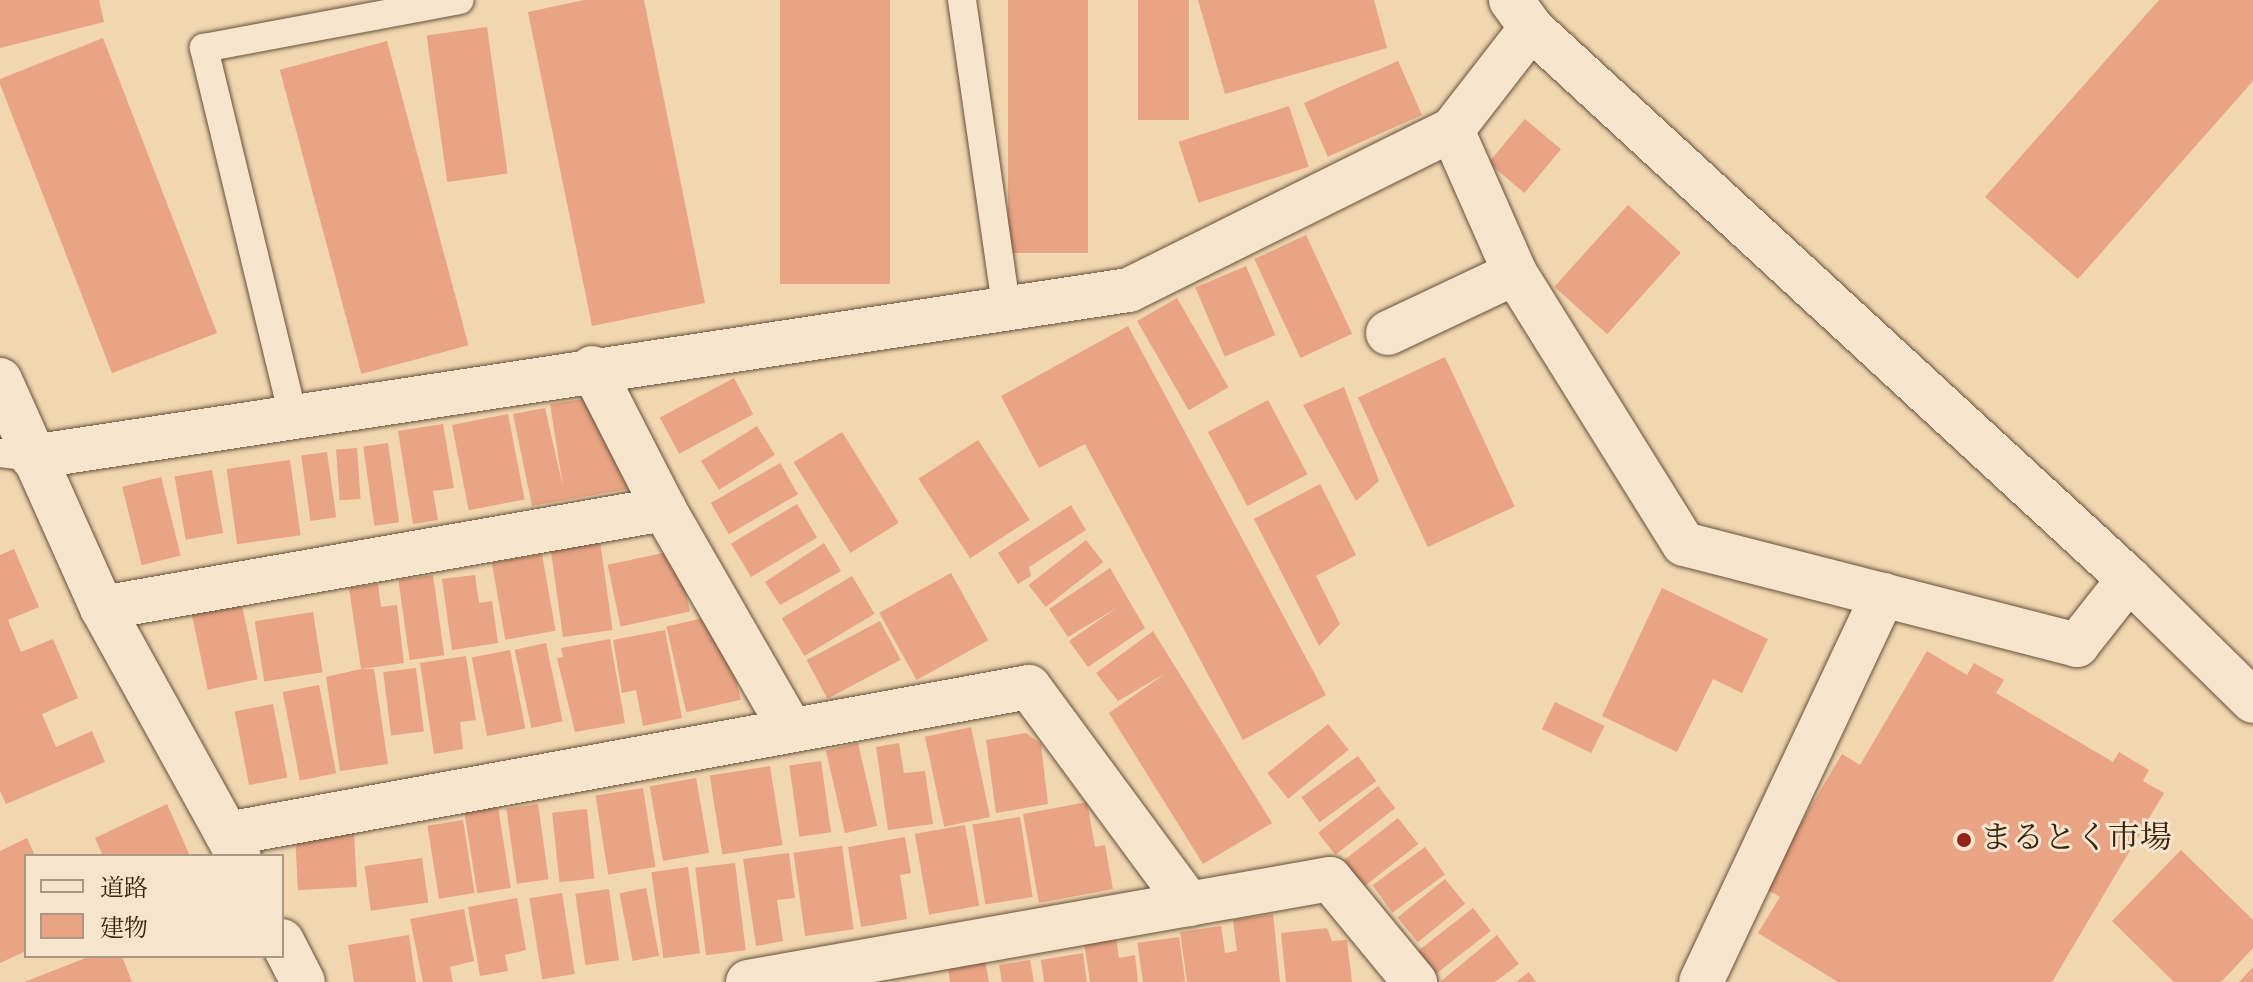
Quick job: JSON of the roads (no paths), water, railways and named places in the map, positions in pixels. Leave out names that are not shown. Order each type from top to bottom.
[{"type":"street","points":[[16,455],[1129,290],[1452,130],[1521,14],[2129,579],[2253,701]]},
{"type":"street","points":[[1452,130],[1515,273],[1684,544],[2077,645],[2129,579]]},
{"type":"street","points":[[1388,333],[1515,273]]},
{"type":"street","points":[[592,368],[664,509],[791,730]]},
{"type":"street","points":[[0,380],[16,455],[233,845],[791,730],[1029,687],[1189,904]]},
{"type":"street","points":[[102,608],[664,509]]},
{"type":"street","points":[[1701,982],[1883,595]]},
{"type":"street","points":[[748,982],[1330,879],[1415,982]]},
{"type":"street","points":[[284,945],[303,982]]},
{"type":"lane","points":[[293,416],[204,48],[460,0]]},
{"type":"lane","points":[[962,0],[1006,307]]},
{"type":"place","name":"まるとく市場","points":[[1964,840]]}]
